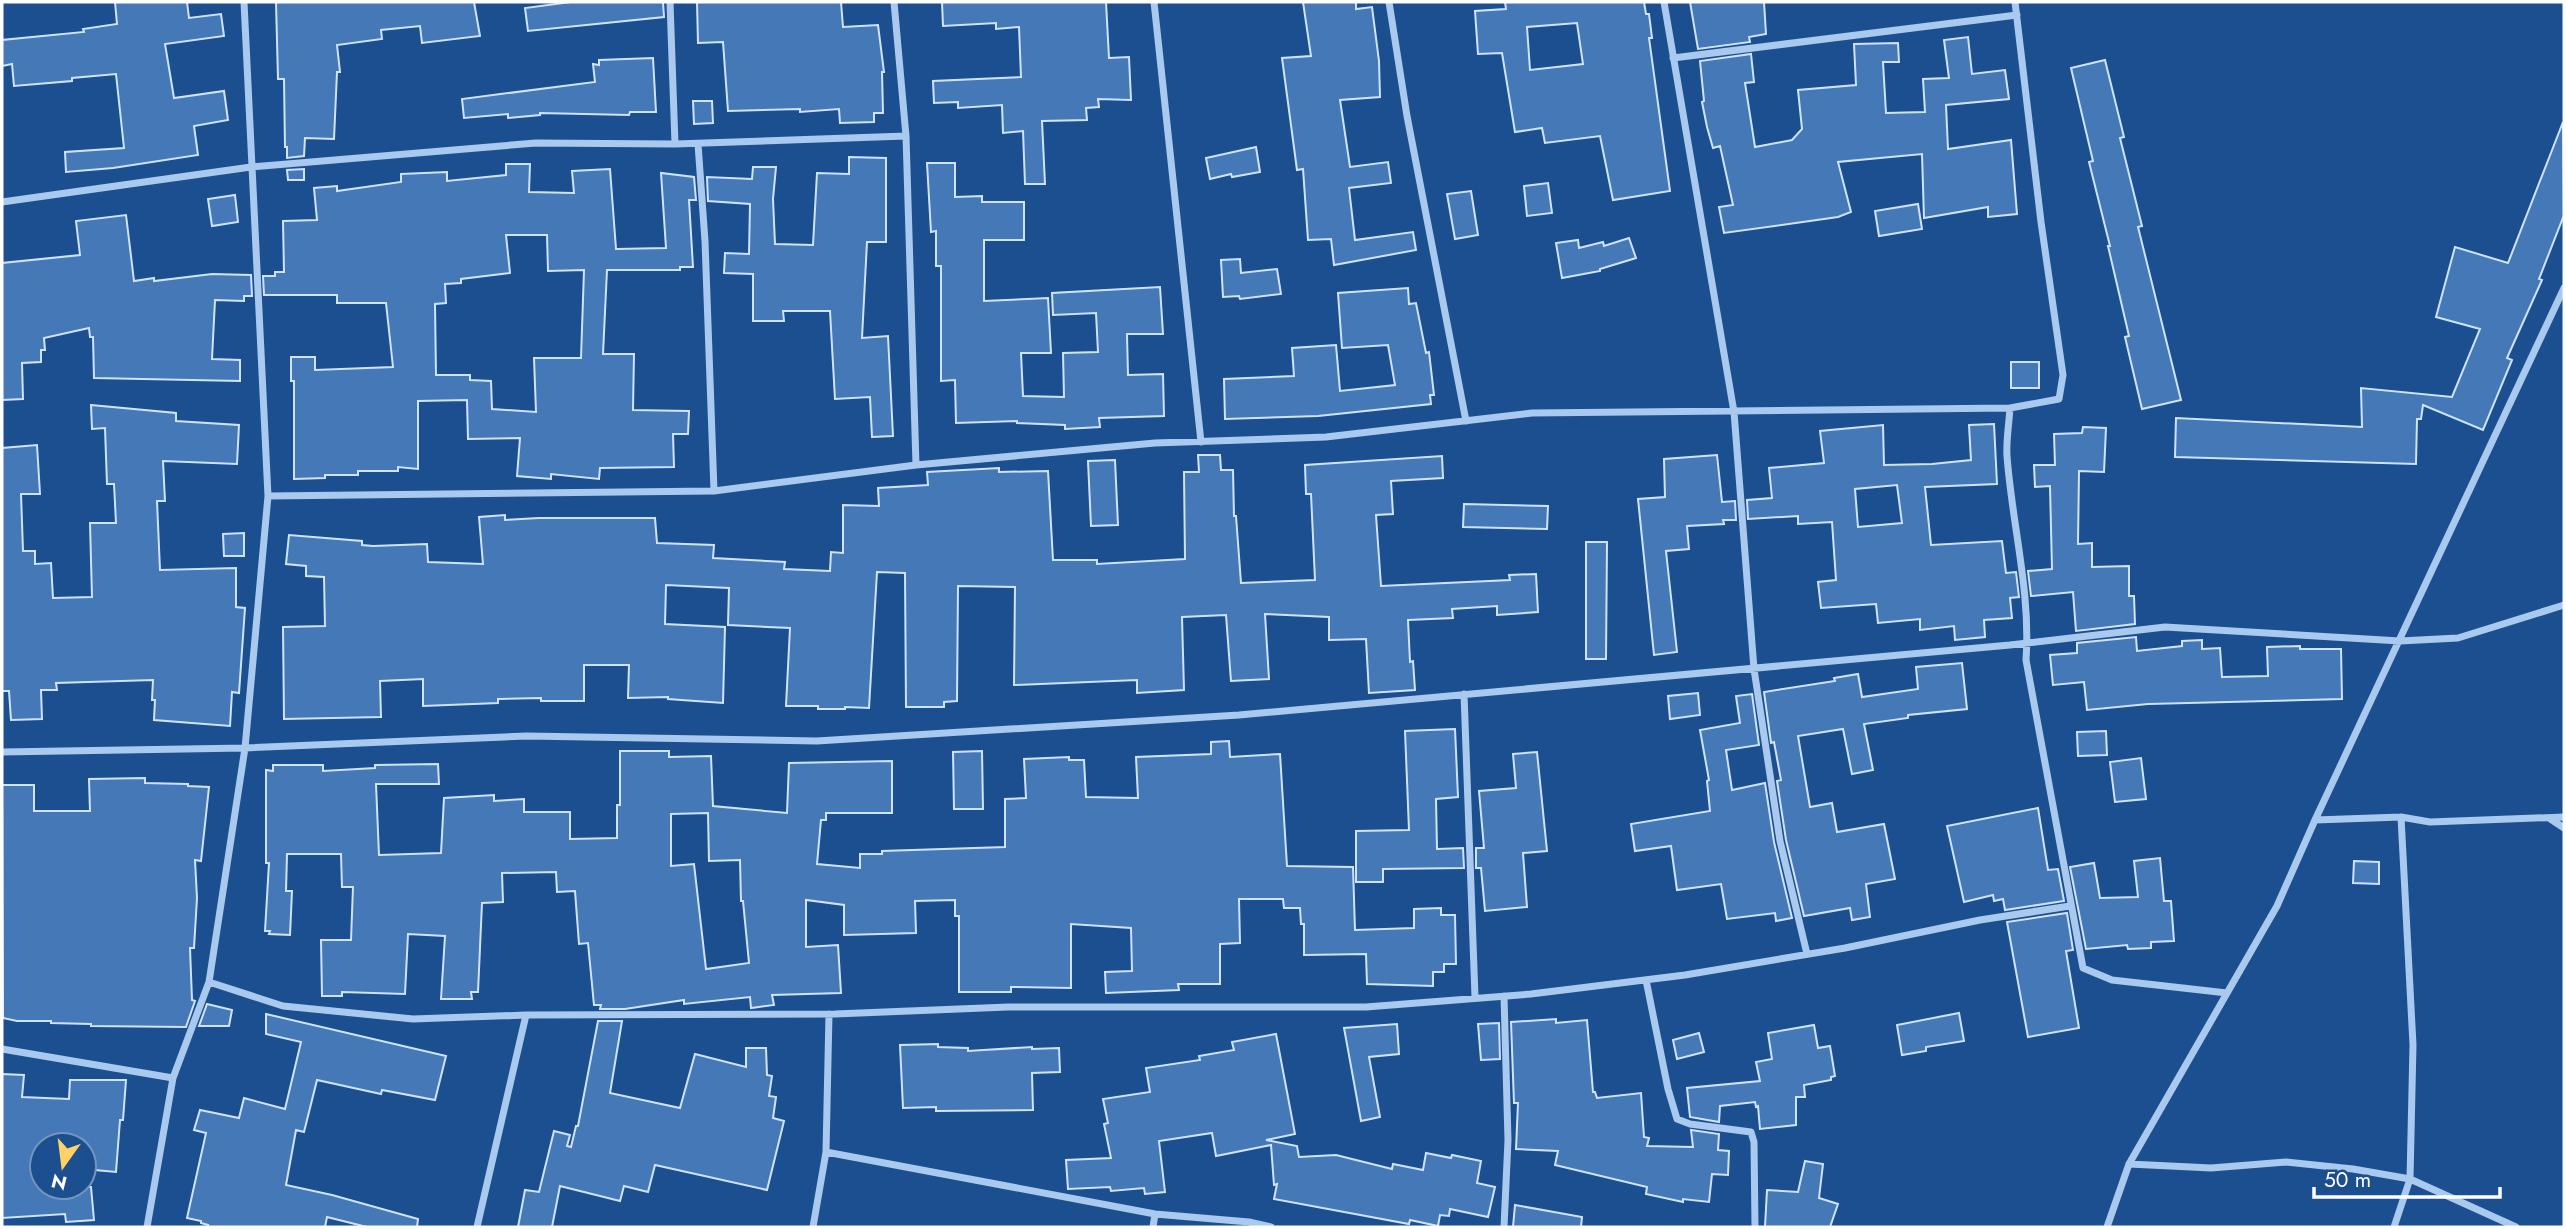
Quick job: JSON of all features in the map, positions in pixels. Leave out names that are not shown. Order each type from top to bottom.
[{"type":"street","points":[[147,1227],[173,1078],[208,982],[245,748],[268,496],[244,2]]},
{"type":"street","points":[[670,2],[675,144]]},
{"type":"street","points":[[894,2],[906,136],[916,465]]},
{"type":"street","points":[[1154,2],[1201,442]]},
{"type":"street","points":[[1389,2],[1407,116],[1466,421]]},
{"type":"street","points":[[1664,2],[1734,412],[1754,669],[1780,841],[1807,954]]},
{"type":"street","points":[[268,496],[714,491],[916,465],[1142,444],[1325,437],[1532,413],[2010,408],[2059,399],[2063,375],[2041,222],[2015,2]]},
{"type":"street","points":[[1673,58],[2017,15]]},
{"type":"street","points":[[2,202],[251,167],[536,144],[698,144],[906,136]]},
{"type":"street","points":[[698,144],[705,241],[714,491]]},
{"type":"street","points":[[2106,1227],[2129,1164],[2277,906],[2564,288]]},
{"type":"street","points":[[2010,408],[2007,453],[2027,643],[2026,660],[2083,968],[2112,980],[2227,993]]},
{"type":"street","points":[[2,752],[245,748],[526,736],[817,740],[1239,715],[2027,643],[2165,626],[2400,641],[2458,638],[2564,605]]},
{"type":"street","points":[[1464,694],[1475,997]]},
{"type":"street","points":[[2315,820],[2401,817],[2430,822],[2564,817]]},
{"type":"street","points":[[2394,1227],[2410,1179],[2413,1045],[2401,817]]},
{"type":"street","points":[[2548,818],[2564,828]]},
{"type":"street","points":[[208,982],[283,1006],[413,1019],[526,1015],[829,1014],[1008,1007],[1366,1007],[1504,996],[1647,980],[2070,906]]},
{"type":"street","points":[[1647,980],[1668,1089],[1677,1119],[1690,1124],[1751,1132],[1754,1142],[1755,1227]]},
{"type":"street","points":[[1504,996],[1508,1140],[1504,1227]]},
{"type":"street","points":[[813,1227],[826,1152],[829,1014]]},
{"type":"street","points":[[477,1227],[526,1015]]},
{"type":"street","points":[[2,1049],[173,1078]]},
{"type":"street","points":[[826,1152],[1155,1214],[1250,1222],[1271,1227]]},
{"type":"street","points":[[2129,1164],[2211,1168],[2286,1162],[2353,1169],[2410,1179],[2516,1227]]},
{"type":"street","points":[[1153,1227],[1155,1214]]},
{"type":"building","points":[[115,2],[187,2],[189,18],[221,14],[224,36],[165,44],[174,98],[224,91],[228,120],[194,126],[198,155],[66,172],[65,152],[124,148],[116,74],[14,86],[12,64],[2,66],[2,40],[84,32],[83,29],[117,24]]},
{"type":"building","points":[[276,2],[474,2],[480,36],[422,43],[420,26],[381,30],[382,39],[337,45],[340,72],[337,72],[334,139],[305,138],[304,156],[287,158],[284,79],[278,79]]},
{"type":"building","points":[[571,2],[663,2],[664,17],[528,31],[525,8]]},
{"type":"building","points":[[697,2],[841,2],[843,27],[878,25],[884,72],[883,113],[874,113],[874,122],[840,123],[839,109],[800,112],[800,109],[728,111],[723,42],[698,43]]},
{"type":"building","points":[[942,2],[1106,2],[1109,58],[1129,57],[1131,100],[1098,99],[1099,107],[1086,108],[1087,120],[1042,121],[1045,184],[1025,184],[1023,131],[1003,133],[1002,105],[958,108],[958,102],[934,103],[933,81],[1021,77],[1019,27],[996,29],[996,23],[943,26]]},
{"type":"building","points":[[1303,2],[1356,2],[1356,9],[1372,7],[1379,61],[1380,97],[1340,100],[1350,167],[1388,162],[1391,183],[1349,188],[1355,240],[1413,232],[1416,250],[1334,265],[1331,239],[1308,240],[1303,169],[1297,170],[1282,58],[1311,56]]},
{"type":"building","points":[[1505,2],[1644,2],[1646,14],[1649,14],[1652,38],[1649,38],[1670,191],[1613,200],[1600,136],[1545,143],[1542,128],[1515,132],[1502,53],[1478,54],[1475,11],[1506,9]],"holes":[[[1577,23],[1583,64],[1530,70],[1527,27]]]},
{"type":"building","points":[[1690,2],[1764,2],[1766,34],[1749,37],[1750,42],[1698,49]]},
{"type":"building","points":[[1968,37],[1972,74],[2005,70],[2009,99],[1946,105],[1948,149],[2011,140],[2017,214],[1988,217],[1988,207],[1924,218],[1922,154],[1838,162],[1851,212],[1838,217],[1724,233],[1719,207],[1733,205],[1720,146],[1713,148],[1707,127],[1702,102],[1700,61],[1751,54],[1754,82],[1745,83],[1755,147],[1792,140],[1802,129],[1798,90],[1856,85],[1854,44],[1898,43],[1899,62],[1883,62],[1886,113],[1925,112],[1923,79],[1949,78],[1944,40]]},
{"type":"building","points":[[653,58],[656,112],[630,112],[629,115],[540,113],[508,118],[508,114],[464,118],[462,99],[595,82],[593,64],[599,65],[599,60]]},
{"type":"building","points":[[2105,60],[2124,137],[2120,138],[2142,226],[2138,227],[2181,400],[2142,409],[2125,337],[2129,336],[2110,246],[2089,162],[2093,161],[2071,68]]},
{"type":"building","points":[[693,101],[712,101],[713,123],[694,124]]},
{"type":"building","points":[[2563,122],[2564,215],[2539,279],[2542,280],[2507,358],[2512,360],[2483,430],[2423,405],[2421,419],[2417,419],[2416,464],[2175,457],[2176,418],[2362,427],[2361,388],[2452,397],[2480,329],[2436,317],[2455,247],[2508,263]]},
{"type":"building","points":[[1256,147],[1260,172],[1210,179],[1206,158]]},
{"type":"building","points":[[849,157],[886,158],[886,242],[867,242],[862,338],[888,336],[893,436],[872,437],[870,397],[835,399],[830,311],[783,311],[784,321],[753,321],[753,274],[724,273],[725,253],[749,254],[750,204],[708,201],[707,177],[752,179],[753,167],[776,167],[773,199],[775,244],[813,245],[817,173],[849,174]]},
{"type":"building","points":[[927,163],[955,163],[955,197],[982,196],[982,202],[1024,202],[1024,240],[984,240],[984,301],[1048,298],[1051,353],[1021,353],[1023,396],[1064,397],[1063,353],[1098,352],[1096,313],[1053,315],[1052,293],[1160,287],[1163,334],[1127,334],[1128,375],[1163,374],[1164,416],[1099,418],[1100,427],[1065,429],[1065,425],[1017,421],[956,423],[955,380],[941,381],[941,266],[936,266],[936,231],[931,232]]},
{"type":"building","points":[[506,164],[530,164],[529,192],[574,193],[572,171],[610,169],[616,249],[666,248],[661,173],[694,177],[696,200],[689,200],[693,267],[680,267],[680,270],[607,270],[603,354],[634,354],[633,410],[689,411],[688,434],[673,434],[674,467],[600,468],[599,479],[551,474],[551,479],[517,476],[520,438],[468,439],[467,400],[418,401],[418,469],[398,467],[398,471],[358,471],[358,475],[294,479],[294,381],[291,381],[291,357],[315,357],[315,370],[393,367],[386,303],[337,303],[337,295],[264,295],[263,276],[275,276],[275,272],[284,272],[283,221],[317,220],[314,188],[337,186],[337,191],[401,182],[401,174],[447,172],[447,181],[506,175]],"holes":[[[506,235],[547,235],[548,271],[584,270],[581,358],[534,358],[536,412],[492,409],[491,381],[470,380],[470,375],[436,375],[435,304],[446,303],[445,284],[461,283],[461,279],[510,273]]]},
{"type":"building","points":[[304,169],[304,180],[288,180],[287,170]]},
{"type":"building","points":[[1548,183],[1552,213],[1527,216],[1524,186]]},
{"type":"building","points":[[1471,191],[1478,235],[1455,239],[1447,194]]},
{"type":"building","points":[[235,195],[238,222],[212,226],[208,199]]},
{"type":"building","points":[[1918,204],[1922,229],[1879,236],[1875,211]]},
{"type":"building","points":[[126,215],[134,281],[212,274],[251,275],[252,296],[244,296],[244,301],[215,300],[212,359],[240,360],[240,381],[94,378],[93,337],[90,337],[89,328],[44,338],[45,350],[41,350],[41,362],[22,363],[23,399],[2,400],[2,263],[80,255],[76,221]]},
{"type":"building","points":[[1629,238],[1636,258],[1600,271],[1562,278],[1556,243],[1578,240],[1579,248],[1603,242],[1604,246]]},
{"type":"building","points":[[1240,259],[1241,273],[1277,269],[1281,294],[1240,299],[1239,296],[1223,297],[1221,260]]},
{"type":"building","points":[[1408,288],[1409,304],[1416,303],[1426,353],[1429,352],[1434,395],[1430,395],[1431,404],[1318,416],[1225,419],[1224,379],[1294,376],[1292,348],[1336,345],[1340,391],[1395,385],[1388,345],[1342,348],[1338,293]]},
{"type":"building","points":[[2011,362],[2039,362],[2039,388],[2011,388]]},
{"type":"building","points":[[91,405],[176,413],[176,421],[239,425],[237,464],[163,461],[165,501],[157,501],[160,570],[236,568],[236,607],[245,608],[239,693],[232,692],[230,726],[154,720],[153,680],[56,683],[57,690],[41,690],[42,719],[11,720],[9,691],[2,691],[2,448],[37,445],[40,494],[21,494],[23,551],[35,551],[35,564],[51,563],[53,598],[92,597],[90,523],[116,523],[114,484],[107,484],[105,428],[92,429]]},
{"type":"building","points":[[1994,424],[1997,484],[1925,487],[1931,545],[2002,541],[2006,573],[2016,572],[2019,597],[2010,598],[2012,618],[1984,620],[1985,637],[1955,640],[1954,626],[1920,630],[1920,619],[1878,623],[1876,604],[1821,608],[1818,582],[1836,580],[1832,522],[1798,524],[1798,516],[1748,519],[1747,500],[1772,498],[1769,468],[1824,463],[1820,431],[1883,425],[1884,465],[1932,464],[1971,460],[1969,425]],"holes":[[[1897,485],[1902,523],[1858,527],[1855,489]]]},
{"type":"building","points":[[2083,427],[2106,428],[2104,472],[2079,471],[2078,544],[2092,543],[2092,567],[2129,566],[2129,596],[2134,596],[2135,624],[2076,631],[2073,592],[2031,596],[2028,571],[2052,569],[2050,486],[2035,487],[2034,465],[2055,465],[2054,434],[2082,433]]},
{"type":"building","points":[[1198,455],[1220,455],[1221,470],[1233,470],[1234,516],[1241,583],[1315,580],[1311,494],[1306,494],[1305,465],[1442,456],[1443,478],[1391,481],[1393,514],[1376,515],[1381,586],[1510,580],[1509,575],[1536,574],[1538,612],[1497,615],[1497,606],[1452,609],[1453,618],[1408,620],[1410,662],[1413,661],[1415,690],[1369,693],[1366,639],[1329,640],[1329,617],[1265,614],[1269,679],[1231,681],[1226,615],[1182,617],[1184,690],[1137,693],[1137,680],[1014,685],[1015,587],[958,586],[957,701],[944,702],[944,707],[906,707],[905,573],[877,572],[869,708],[818,709],[818,706],[786,706],[790,628],[728,625],[729,588],[666,585],[665,624],[725,627],[723,703],[668,697],[628,698],[629,665],[584,665],[584,701],[498,699],[498,703],[423,706],[423,679],[380,681],[381,717],[284,719],[283,627],[325,626],[324,577],[306,576],[306,566],[286,564],[289,535],[362,541],[362,545],[373,546],[427,544],[428,562],[483,564],[479,517],[505,515],[505,520],[655,518],[657,543],[714,545],[713,558],[785,562],[784,569],[830,571],[831,552],[843,553],[843,505],[879,506],[878,488],[928,485],[927,472],[999,468],[999,472],[1048,471],[1053,560],[1097,560],[1097,564],[1185,559],[1184,472],[1199,472]]},
{"type":"building","points":[[1717,455],[1722,502],[1735,501],[1736,520],[1723,520],[1724,524],[1687,526],[1689,549],[1666,551],[1677,652],[1654,655],[1638,499],[1665,497],[1664,459]]},
{"type":"building","points":[[1115,460],[1118,525],[1091,526],[1088,461]]},
{"type":"building","points":[[1464,504],[1548,506],[1547,529],[1463,527]]},
{"type":"building","points":[[244,533],[244,556],[224,556],[223,534]]},
{"type":"building","points":[[1586,542],[1607,542],[1606,659],[1586,659]]},
{"type":"building","points":[[2136,637],[2137,651],[2182,646],[2182,641],[2202,640],[2202,649],[2220,648],[2222,677],[2268,676],[2267,647],[2341,649],[2342,699],[2148,704],[2087,710],[2084,682],[2053,685],[2050,655],[2077,653],[2077,643]]},
{"type":"building","points":[[1962,663],[1967,709],[1908,715],[1908,718],[1864,724],[1873,770],[1852,774],[1843,729],[1798,736],[1810,807],[1832,803],[1837,832],[1884,824],[1895,879],[1866,884],[1870,917],[1852,920],[1850,908],[1804,916],[1786,840],[1777,781],[1781,780],[1774,742],[1771,743],[1764,692],[1835,681],[1834,678],[1858,674],[1862,697],[1918,689],[1916,667]]},
{"type":"building","points":[[1698,693],[1700,715],[1670,719],[1668,696]]},
{"type":"building","points":[[1752,694],[1759,745],[1726,750],[1732,790],[1765,783],[1774,842],[1792,918],[1776,921],[1775,913],[1727,919],[1721,884],[1677,890],[1671,846],[1635,851],[1631,824],[1710,811],[1709,780],[1700,730],[1740,723],[1736,696]]},
{"type":"building","points":[[1455,729],[1458,797],[1436,799],[1437,849],[1463,848],[1464,868],[1383,869],[1383,882],[1356,882],[1356,831],[1409,830],[1405,731]]},
{"type":"building","points":[[2106,731],[2107,755],[2078,756],[2077,732]]},
{"type":"building","points":[[1229,741],[1230,757],[1280,754],[1287,866],[1353,867],[1355,930],[1414,928],[1414,909],[1441,908],[1441,915],[1455,915],[1456,964],[1444,964],[1444,972],[1433,972],[1433,986],[1367,984],[1366,954],[1304,955],[1304,924],[1301,924],[1300,908],[1284,908],[1283,899],[1239,899],[1240,943],[1220,944],[1220,984],[1178,984],[1179,990],[1106,993],[1105,972],[1132,971],[1131,928],[1071,924],[1071,988],[1011,987],[1011,992],[959,992],[959,916],[955,916],[955,900],[915,901],[916,933],[844,935],[844,905],[806,900],[806,947],[838,945],[841,993],[772,995],[774,1005],[751,1008],[750,997],[684,1004],[684,1000],[625,1009],[600,1009],[601,1005],[594,1005],[588,943],[579,944],[575,891],[557,892],[556,872],[502,873],[503,902],[482,903],[478,992],[471,992],[472,999],[441,999],[445,936],[408,934],[405,994],[342,992],[342,996],[322,996],[321,940],[351,940],[353,887],[342,887],[341,854],[287,854],[286,891],[292,891],[290,935],[269,934],[270,931],[265,931],[269,863],[266,863],[266,770],[273,771],[273,765],[323,765],[323,771],[375,768],[375,765],[438,764],[439,784],[376,784],[379,855],[441,853],[444,798],[494,795],[494,801],[524,799],[524,812],[570,812],[570,839],[617,838],[620,751],[669,751],[669,757],[711,756],[713,806],[787,813],[789,763],[892,761],[892,813],[826,813],[826,820],[821,820],[817,864],[860,868],[860,854],[1005,847],[1005,799],[1026,798],[1024,759],[1069,757],[1069,760],[1084,760],[1086,797],[1138,798],[1136,757],[1211,754],[1211,742]],"holes":[[[708,813],[709,861],[740,860],[741,901],[749,963],[706,969],[694,864],[671,866],[671,814]]]},
{"type":"building","points":[[982,751],[983,809],[954,809],[953,752]]},
{"type":"building","points":[[1537,752],[1547,851],[1523,853],[1527,907],[1485,911],[1481,868],[1476,868],[1476,848],[1484,848],[1479,791],[1516,788],[1513,754]]},
{"type":"building","points":[[2141,758],[2146,799],[2115,802],[2110,762]]},
{"type":"building","points":[[145,778],[145,783],[209,787],[201,861],[195,860],[197,898],[194,948],[190,948],[192,1000],[195,1001],[186,1027],[91,1026],[3,1018],[2,785],[34,785],[34,811],[90,811],[89,779]]},
{"type":"building","points":[[2038,808],[2048,870],[2058,869],[2064,901],[2005,910],[2003,899],[1994,901],[1993,895],[1964,902],[1947,826]]},
{"type":"building","points":[[2160,858],[2164,901],[2171,901],[2174,941],[2151,942],[2151,948],[2128,949],[2127,945],[2086,949],[2070,867],[2094,863],[2100,898],[2138,897],[2134,861]]},
{"type":"building","points":[[2354,861],[2379,862],[2379,884],[2353,883]]},
{"type":"building","points":[[2067,913],[2073,950],[2066,951],[2079,1028],[2028,1037],[2007,922]]},
{"type":"building","points":[[207,1004],[232,1010],[229,1026],[199,1026]]},
{"type":"building","points":[[1959,1013],[1964,1041],[1926,1047],[1926,1051],[1902,1055],[1897,1025]]},
{"type":"building","points":[[266,1014],[446,1056],[435,1100],[382,1090],[381,1094],[317,1080],[304,1132],[296,1130],[286,1185],[418,1219],[417,1227],[367,1227],[327,1217],[325,1227],[207,1227],[208,1225],[201,1221],[187,1218],[206,1133],[194,1130],[200,1110],[239,1118],[244,1098],[285,1109],[301,1042],[266,1034]]},
{"type":"building","points":[[1556,1019],[1556,1023],[1587,1020],[1593,1092],[1597,1098],[1641,1093],[1644,1137],[1649,1138],[1647,1146],[1693,1147],[1691,1130],[1719,1134],[1718,1150],[1729,1151],[1728,1175],[1712,1174],[1709,1202],[1683,1199],[1683,1202],[1646,1194],[1647,1187],[1555,1165],[1558,1151],[1516,1149],[1518,1103],[1514,1103],[1511,1022]]},
{"type":"building","points":[[598,1021],[622,1021],[610,1093],[680,1108],[695,1054],[746,1067],[746,1048],[766,1048],[767,1075],[772,1076],[769,1096],[776,1097],[773,1118],[784,1121],[767,1190],[655,1165],[648,1192],[624,1186],[620,1201],[560,1186],[552,1227],[518,1227],[525,1190],[539,1192],[554,1131],[570,1135],[567,1146],[571,1147],[578,1126]]},
{"type":"building","points":[[1499,1023],[1500,1059],[1481,1060],[1478,1024]]},
{"type":"building","points":[[1397,1024],[1399,1054],[1369,1057],[1380,1117],[1361,1121],[1344,1028]]},
{"type":"building","points":[[1814,1025],[1818,1048],[1830,1046],[1835,1076],[1831,1077],[1831,1080],[1804,1085],[1805,1097],[1796,1097],[1796,1125],[1760,1129],[1758,1106],[1756,1107],[1755,1102],[1720,1106],[1719,1122],[1690,1117],[1687,1088],[1760,1081],[1756,1062],[1772,1059],[1768,1033]]},
{"type":"building","points":[[1699,1033],[1704,1052],[1677,1059],[1673,1040]]},
{"type":"building","points":[[1276,1034],[1295,1134],[1266,1140],[1297,1146],[1299,1157],[1336,1155],[1392,1169],[1393,1164],[1423,1170],[1426,1153],[1481,1161],[1477,1183],[1495,1187],[1488,1217],[1450,1209],[1449,1216],[1440,1215],[1438,1226],[1410,1220],[1409,1224],[1274,1199],[1277,1184],[1274,1185],[1271,1145],[1216,1156],[1212,1133],[1159,1141],[1165,1192],[1145,1194],[1144,1188],[1111,1191],[1110,1187],[1068,1189],[1066,1160],[1111,1158],[1104,1124],[1108,1123],[1103,1099],[1150,1092],[1146,1068],[1200,1060],[1199,1056],[1234,1050],[1232,1042]]},
{"type":"building","points":[[938,1044],[938,1047],[968,1048],[968,1051],[1059,1048],[1060,1072],[1032,1073],[1033,1110],[936,1111],[936,1107],[903,1108],[900,1045]]},
{"type":"building","points":[[2,1074],[24,1075],[22,1097],[69,1099],[70,1080],[126,1080],[116,1172],[98,1170],[98,1131],[28,1131],[28,1201],[92,1201],[94,1220],[66,1222],[65,1214],[2,1218]]},
{"type":"building","points":[[1805,1161],[1823,1164],[1819,1198],[1838,1204],[1830,1227],[1765,1227],[1767,1190],[1798,1192]]},
{"type":"building","points":[[1515,1205],[1582,1217],[1581,1227],[1513,1227]]}]
